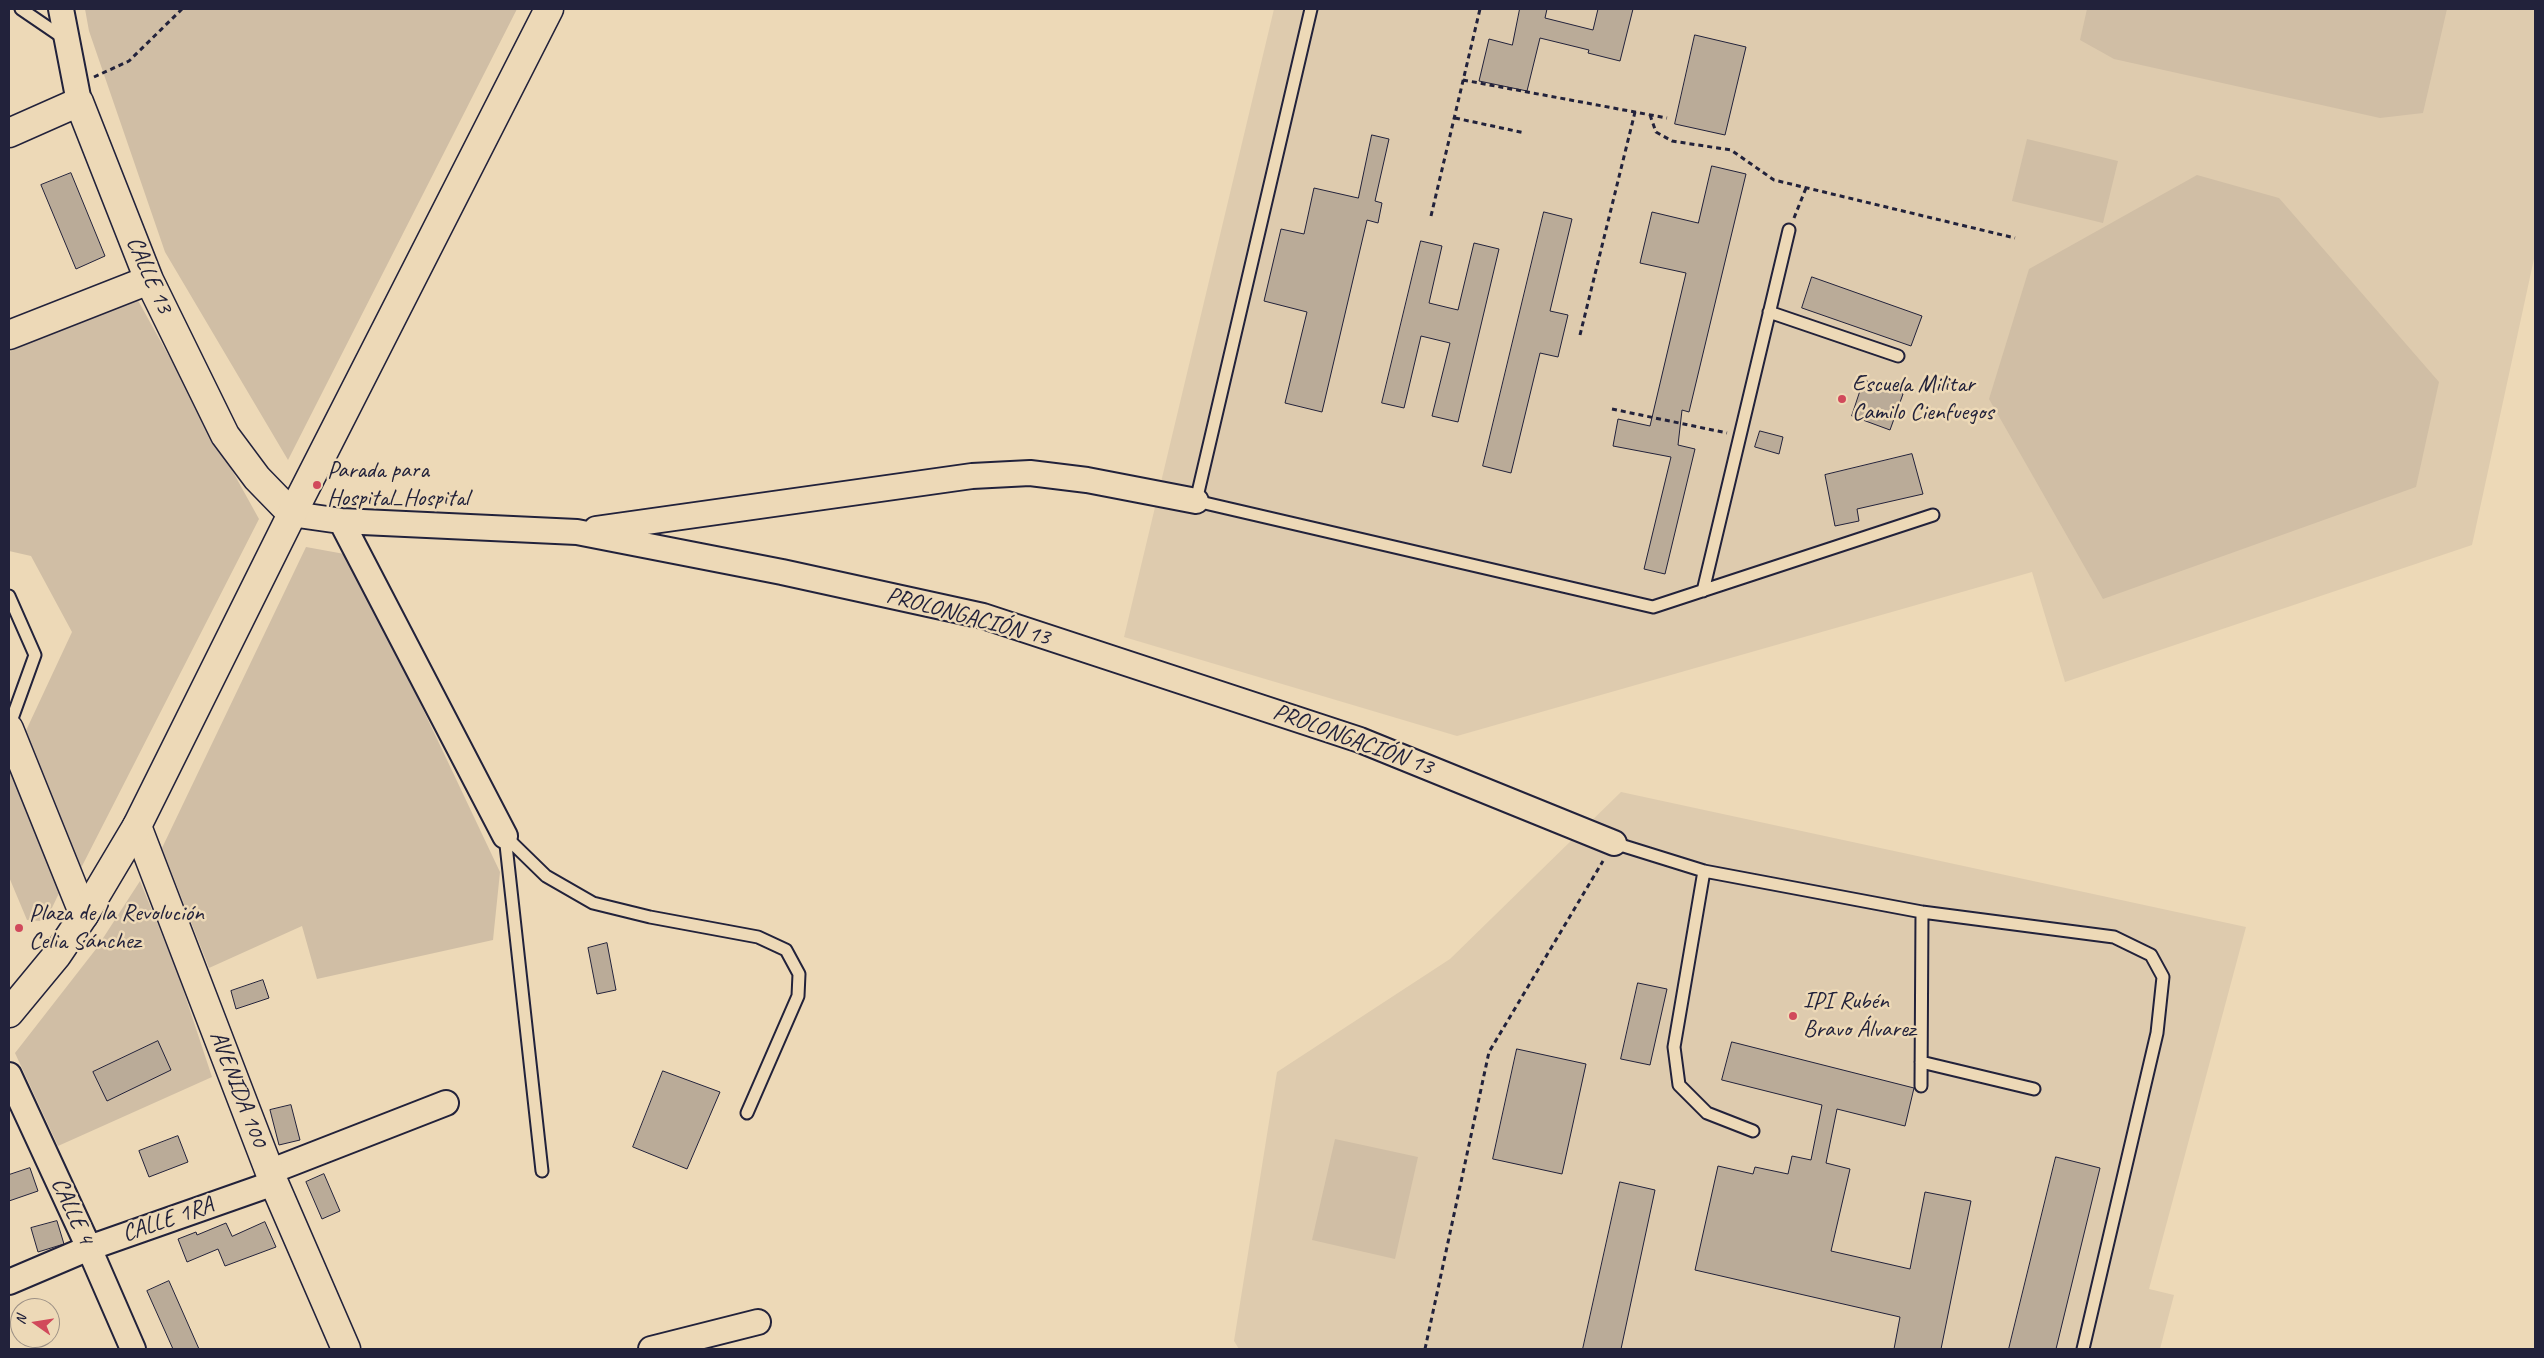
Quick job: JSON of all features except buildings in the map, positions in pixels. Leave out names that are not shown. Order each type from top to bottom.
[{"type":"street","name":"CALLE 13","points":[[60,9],[77,94],[149,280],[225,434],[257,478],[292,514]]},
{"type":"street","points":[[9,1013],[57,955],[84,915],[137,826],[292,514],[549,9]]},
{"type":"street","points":[[9,133],[77,94]]},
{"type":"street","points":[[9,335],[149,280]]},
{"type":"street","points":[[577,532],[972,476],[1030,473],[1087,480],[1196,501]]},
{"type":"street","name":"PROLONGACIÓN 13","points":[[292,514],[341,521],[577,532],[782,572],[983,616],[1360,740],[1614,843]]},
{"type":"street","points":[[341,521],[505,836]]},
{"type":"street","points":[[9,728],[84,915]]},
{"type":"street","name":"AVENIDA 100","points":[[137,826],[271,1177],[346,1349]]},
{"type":"street","name":"CALLE 4","points":[[9,1075],[89,1248],[133,1349]]},
{"type":"street","name":"CALLE 1RA","points":[[9,1282],[89,1248],[271,1177],[446,1103]]},
{"type":"street","points":[[651,1349],[758,1322]]},
{"type":"lane","points":[[21,9],[65,40]]},
{"type":"lane","points":[[1311,9],[1196,501],[1653,608],[1933,514]]},
{"type":"lane","points":[[1703,591],[1789,230]]},
{"type":"lane","points":[[1769,312],[1898,356]]},
{"type":"lane","points":[[9,596],[35,655],[9,728]]},
{"type":"lane","points":[[505,836],[546,876],[593,903],[650,917],[758,937],[786,950],[799,974],[798,996],[747,1113]]},
{"type":"lane","points":[[505,836],[542,1171]]},
{"type":"lane","points":[[1614,843],[1704,870],[1922,912],[2114,937],[2151,955],[2163,977],[2157,1033],[2084,1349]]},
{"type":"lane","points":[[1704,870],[1674,1047],[1679,1085],[1707,1114],[1753,1131]]},
{"type":"lane","points":[[1921,1086],[1922,912]]},
{"type":"lane","points":[[1921,1062],[2034,1089]]},
{"type":"path","points":[[77,94],[129,61],[182,9]]},
{"type":"path","points":[[1432,216],[1480,9]]},
{"type":"path","points":[[1463,80],[1667,118]]},
{"type":"path","points":[[1580,334],[1635,112]]},
{"type":"path","points":[[1650,114],[1656,132],[1672,141],[1731,150],[1774,180],[2015,238]]},
{"type":"path","points":[[1454,118],[1525,133]]},
{"type":"path","points":[[1789,230],[1806,188]]},
{"type":"path","points":[[1612,409],[1740,436]]},
{"type":"path","points":[[1425,1349],[1489,1052],[1526,987],[1614,843]]},
{"type":"shaded area","points":[[85,9],[517,9],[288,460],[165,252],[89,31]]},
{"type":"shaded area","name":"Escuela Militar Camilo Cienfuegos","points":[[1274,9],[2535,9],[2535,254],[2472,545],[2065,682],[2032,572],[1457,736],[1124,637]]},
{"type":"shaded area","points":[[2087,9],[2447,9],[2423,113],[2380,118],[2114,59],[2080,40]]},
{"type":"shaded area","points":[[2027,139],[2118,161],[2103,223],[2012,201]]},
{"type":"shaded area","points":[[2197,175],[2279,198],[2439,382],[2416,487],[2103,599],[1989,399],[2029,269]]},
{"type":"shaded area","points":[[135,295],[259,519],[80,870],[23,737],[72,632],[31,556],[9,551],[9,352]]},
{"type":"shaded area","points":[[306,547],[350,555],[500,872],[493,940],[317,979],[302,926],[209,968],[162,848]]},
{"type":"shaded area","points":[[9,756],[61,889],[50,912],[40,921],[27,920],[9,877]]},
{"type":"shaded area","name":"IPI Rubén Bravo Álvarez","points":[[1621,792],[2246,927],[2149,1289],[2174,1295],[2160,1349],[1239,1349],[1234,1341],[1277,1072],[1450,959]]},
{"type":"shaded area","points":[[140,881],[178,974],[212,1077],[58,1146],[15,1053],[96,949]]},
{"type":"shaded area","points":[[1335,1139],[1418,1157],[1395,1259],[1312,1240]]},
{"type":"place","name":"Escuela Militar Camilo Cienfuegos","points":[[1842,399]]},
{"type":"place","name":"Parada para Hospital_Hospital","points":[[317,485]]},
{"type":"place","name":"Plaza de la Revolución Celia Sánchez","points":[[19,928]]},
{"type":"place","name":"IPI Rubén Bravo Álvarez","points":[[1793,1016]]}]
